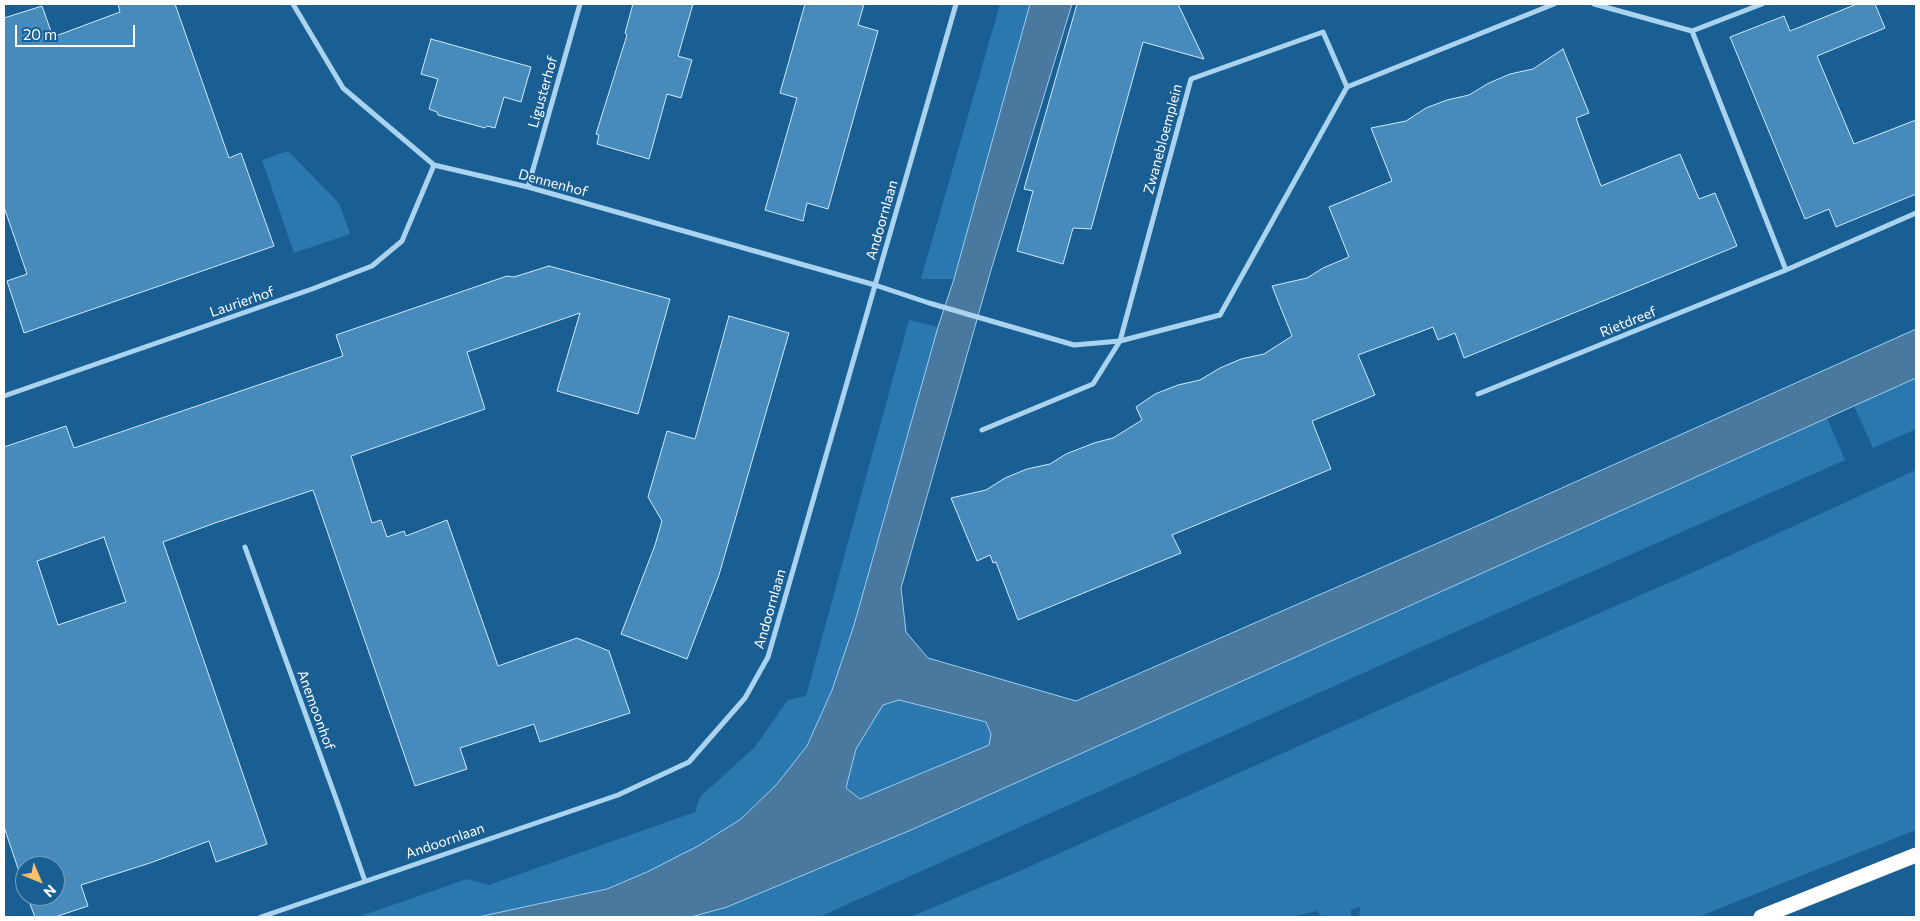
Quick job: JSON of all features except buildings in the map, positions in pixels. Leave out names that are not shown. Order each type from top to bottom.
[{"type":"highway","points":[[1761,917],[1916,855]]},
{"type":"street","name":"Dennenhof","points":[[293,4],[343,88],[434,165],[528,187],[875,285]]},
{"type":"street","name":"Ligusterhof","points":[[528,187],[580,4]]},
{"type":"street","name":"Andoornlaan","points":[[261,917],[618,795],[689,762],[745,698],[768,657],[956,4]]},
{"type":"street","points":[[875,285],[929,303],[1074,345],[1120,341],[1220,315],[1347,87],[1554,4]]},
{"type":"street","points":[[1594,4],[1692,31],[1762,4]]},
{"type":"street","points":[[1692,31],[1786,270]]},
{"type":"street","name":"Zwanebloemplein","points":[[982,430],[1093,384],[1120,341],[1191,78],[1323,32],[1347,87]]},
{"type":"street","name":"Laurierhof","points":[[4,396],[312,289],[372,266],[402,241],[434,165]]},
{"type":"street","name":"Rietdreef","points":[[1478,394],[1786,270],[1916,213]]},
{"type":"street","name":"Anemoonhof","points":[[245,547],[364,881]]},
{"type":"shaded area","points":[[1000,4],[1030,4],[954,279],[921,279]]},
{"type":"shaded area","points":[[1030,4],[1072,4],[991,270],[901,588],[906,632],[928,658],[1076,701],[1486,522],[1916,329],[1916,378],[911,830],[727,907],[691,917],[478,917],[607,889],[647,872],[698,846],[741,819],[777,784],[807,746],[832,690],[854,625],[938,327],[954,279]],"holes":[[[899,700],[986,722],[991,734],[989,745],[860,799],[846,788],[856,749],[883,705]]]},
{"type":"shaded area","points":[[288,151],[339,203],[350,234],[294,253],[262,160]]},
{"type":"shaded area","points":[[909,320],[938,327],[854,625],[832,690],[807,746],[777,784],[741,819],[698,846],[647,872],[607,889],[478,917],[358,917],[467,879],[489,885],[695,812],[700,797],[755,747],[788,700],[806,696]]},
{"type":"shaded area","points":[[1916,378],[1916,429],[1873,448],[1854,406]]},
{"type":"shaded area","points":[[1827,418],[1845,460],[1428,644],[819,917],[691,917],[727,907],[911,830]]},
{"type":"shaded area","points":[[1916,470],[1916,830],[1698,917],[1359,917],[1360,907],[1351,910],[1351,917],[1322,917],[1317,911],[1292,917],[910,917],[1022,870],[1444,681],[1698,570]]},
{"type":"shaded area","points":[[899,700],[986,722],[991,734],[989,745],[860,799],[846,788],[856,749],[883,705]]}]
